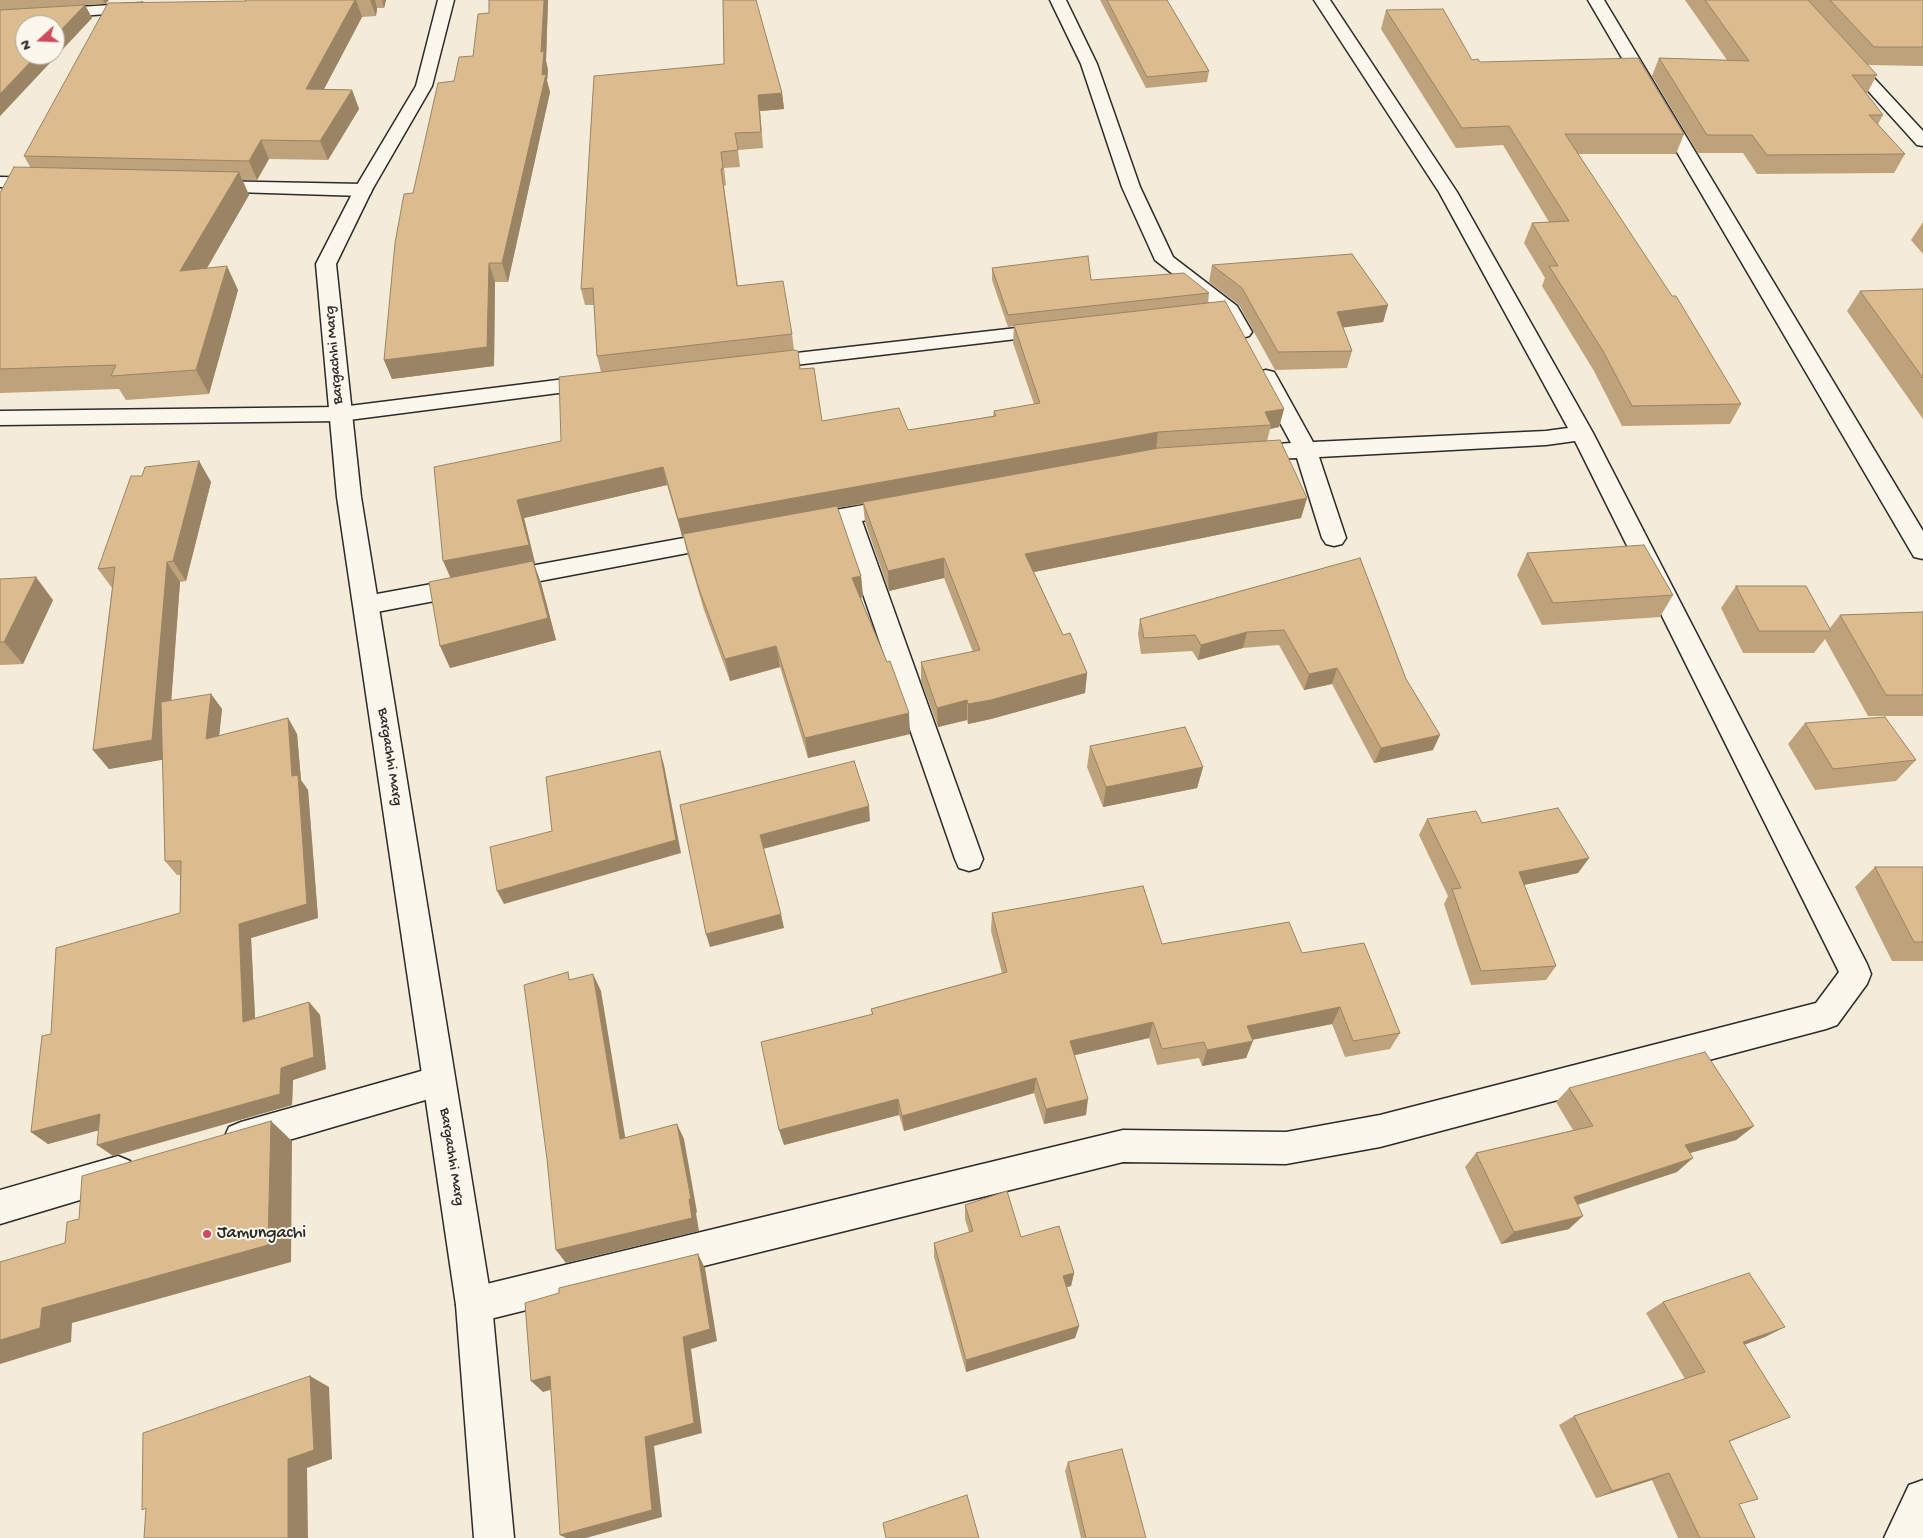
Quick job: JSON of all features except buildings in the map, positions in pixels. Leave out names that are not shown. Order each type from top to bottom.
[{"type":"street","name":"Bargachhi Marg","points":[[446,0],[424,86],[363,190],[326,264],[349,497],[474,1304],[494,1538]]},
{"type":"street","points":[[1058,0],[1089,64],[1131,187],[1165,260],[1230,310],[1248,345]]},
{"type":"street","points":[[474,1304],[1122,1146],[1286,1148],[1380,1131],[1826,1015],[1856,974],[1582,433],[1448,192],[1322,0]]},
{"type":"street","points":[[1596,0],[1923,551]]},
{"type":"street","points":[[1794,0],[1923,141]]},
{"type":"street","points":[[0,17],[64,6],[157,7]]},
{"type":"street","points":[[0,182],[59,183]]},
{"type":"street","points":[[196,186],[363,190]]},
{"type":"street","points":[[1200,314],[1230,310]]},
{"type":"street","points":[[745,365],[1071,328]]},
{"type":"street","points":[[1258,362],[1305,449],[1334,538]]},
{"type":"street","points":[[0,418],[341,414],[616,380]]},
{"type":"street","points":[[1226,454],[1546,438],[1582,433]]},
{"type":"street","points":[[780,528],[925,502]]},
{"type":"street","points":[[848,516],[969,859]]},
{"type":"street","points":[[366,605],[742,535]]},
{"type":"street","points":[[210,1146],[439,1081]]},
{"type":"street","points":[[0,1207],[143,1166]]},
{"type":"street","points":[[1904,1538],[1923,1499]]},
{"type":"place","name":"Jamungachi","points":[[207,1234]]}]
